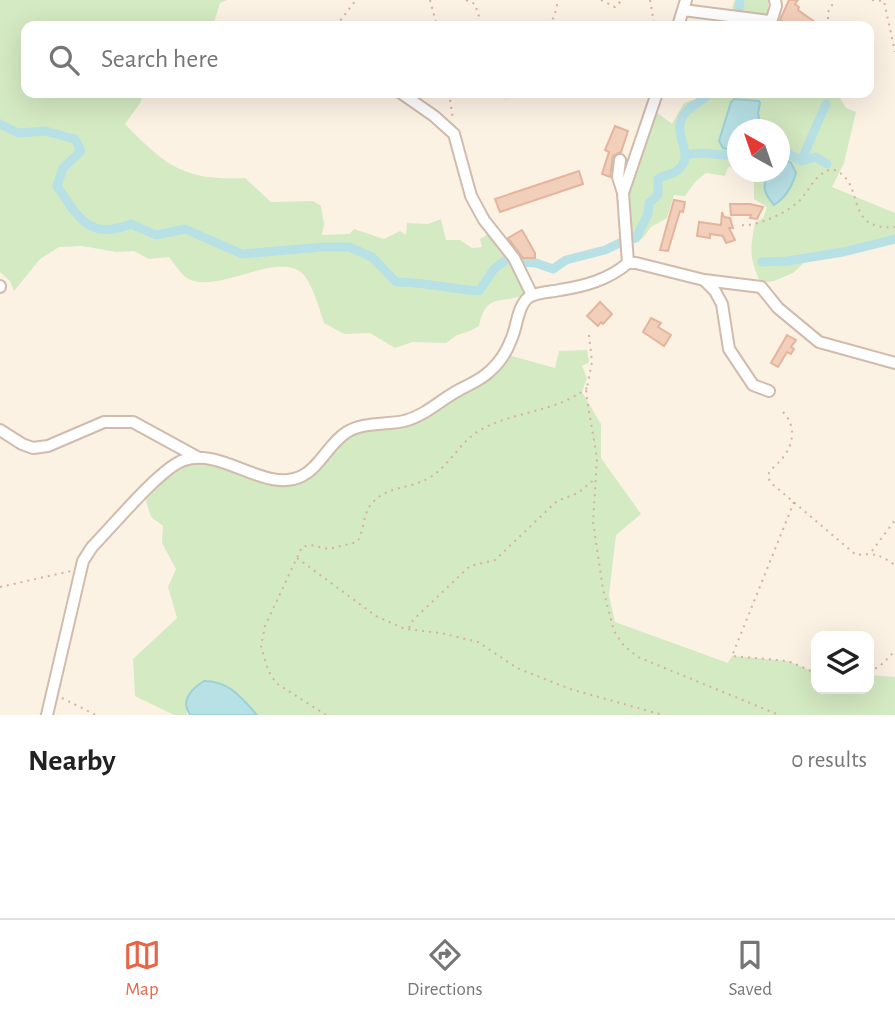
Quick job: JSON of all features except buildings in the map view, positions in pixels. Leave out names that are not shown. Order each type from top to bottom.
[{"type":"street","points":[[684,5],[769,21],[776,6],[775,0]]},
{"type":"street","points":[[408,98],[454,134],[471,196],[484,220],[514,258],[532,295]]},
{"type":"street","points":[[623,193],[655,98]]},
{"type":"street","points":[[620,160],[618,177],[623,193],[628,263]]},
{"type":"street","points":[[47,715],[80,569],[92,547],[166,470],[181,461],[197,457],[214,459],[275,479],[303,476],[347,432],[360,426],[404,421],[419,416],[490,372],[504,354],[521,309],[532,295],[579,287],[616,273],[628,263],[636,263],[704,280],[761,288],[778,308],[819,342],[895,363]]},
{"type":"street","points":[[704,280],[715,291],[722,304],[729,349],[753,385],[769,390]]},
{"type":"street","points":[[0,430],[33,448],[48,446],[104,422],[133,422],[197,457]]},
{"type":"path","points":[[340,21],[356,0]]},
{"type":"path","points":[[430,0],[436,21]]},
{"type":"path","points":[[466,0],[475,4],[480,21]]},
{"type":"path","points":[[552,21],[557,0]]},
{"type":"path","points":[[601,0],[615,7],[622,0]]},
{"type":"path","points":[[650,0],[654,21]]},
{"type":"path","points":[[828,21],[828,12],[835,0]]},
{"type":"path","points":[[872,0],[884,1],[895,52]]},
{"type":"path","points":[[450,98],[454,134]]},
{"type":"path","points":[[742,225],[752,227],[786,211],[799,202],[820,173],[832,169],[849,181],[859,212],[870,224],[880,227],[895,226]]},
{"type":"path","points":[[589,335],[592,362],[586,393],[597,457],[593,522],[603,589],[614,631],[624,646],[638,657],[779,715]]},
{"type":"path","points":[[326,715],[276,683],[268,670],[261,646],[265,626],[302,547],[310,545],[329,549],[357,542],[371,503],[390,490],[425,481],[442,469],[464,442],[482,429],[553,405],[588,387]]},
{"type":"path","points":[[783,412],[790,419],[792,441],[786,454],[770,470],[770,482],[856,555],[871,552],[895,565]]},
{"type":"path","points":[[409,629],[414,620],[470,566],[495,560],[557,502],[578,493],[597,477]]},
{"type":"path","points":[[794,502],[732,656],[789,661],[811,671]]},
{"type":"path","points":[[871,552],[895,520]]},
{"type":"path","points":[[297,558],[376,615],[409,629],[478,642],[517,668],[559,685],[663,715]]},
{"type":"path","points":[[0,587],[80,569]]},
{"type":"path","points":[[874,670],[895,651]]},
{"type":"path","points":[[51,695],[69,700],[96,715]]},
{"type":"green space","points":[[0,0],[227,0],[220,3],[215,21],[21,21],[21,98],[142,98],[125,124],[152,151],[191,173],[206,177],[245,178],[271,202],[313,201],[321,206],[324,224],[322,235],[349,234],[354,229],[384,239],[400,231],[406,235],[407,223],[428,224],[441,219],[446,240],[460,240],[472,248],[482,247],[480,239],[490,233],[507,253],[526,294],[491,303],[482,315],[479,326],[446,343],[412,342],[395,348],[370,333],[344,334],[324,323],[309,283],[302,273],[291,268],[263,269],[203,282],[185,276],[169,257],[149,259],[134,251],[116,252],[82,246],[59,247],[40,259],[14,291],[10,281],[0,272]]},
{"type":"green space","points":[[735,0],[768,0],[768,21],[731,21],[736,20],[732,8]]},
{"type":"green space","points":[[697,98],[840,98],[846,108],[856,112],[844,163],[832,187],[895,213],[895,239],[810,257],[793,273],[761,283],[754,267],[752,247],[755,223],[763,218],[767,207],[754,199],[754,182],[790,182],[790,119],[727,119],[725,176],[706,173],[685,196],[674,195],[667,218],[651,227],[642,239],[631,242],[626,198],[655,111],[672,124],[684,103]]},
{"type":"green space","points":[[587,350],[589,362],[582,366],[587,378],[582,392],[601,424],[601,458],[641,514],[616,535],[609,595],[615,622],[728,663],[732,656],[788,661],[811,671],[811,694],[874,694],[874,675],[895,677],[895,715],[257,715],[239,694],[186,703],[187,715],[174,715],[135,696],[133,659],[177,618],[168,587],[176,569],[162,543],[163,526],[151,517],[145,498],[156,487],[153,484],[197,457],[293,479],[347,432],[404,421],[458,390],[504,354],[555,368],[559,351]]},
{"type":"water","points":[[734,99],[759,101],[759,119],[727,119],[727,149],[723,148],[719,141]]},
{"type":"water","points":[[791,163],[796,173],[792,183],[788,192],[774,205],[765,182],[790,182]]},
{"type":"water","points":[[204,681],[228,687],[257,715],[190,715],[186,705],[188,696]]},
{"type":"waterway","points":[[739,9],[740,0]]},
{"type":"waterway","points":[[629,240],[636,238],[648,214],[649,203],[658,195],[658,179],[676,172],[683,164],[685,152],[680,132],[682,118],[704,98]]},
{"type":"waterway","points":[[801,161],[826,104]]},
{"type":"waterway","points":[[0,124],[18,133],[45,131],[75,139],[81,151],[63,168],[57,186],[79,216],[95,228],[117,229],[131,224],[156,235],[185,229],[242,254],[349,247],[372,257],[396,282],[479,291],[494,269],[507,259]]},
{"type":"waterway","points":[[687,155],[727,155]]},
{"type":"waterway","points":[[790,155],[801,161],[816,157],[827,164]]},
{"type":"waterway","points":[[762,262],[843,252],[895,239]]},
{"type":"waterway","points":[[520,262],[536,263],[553,269],[566,260],[605,250],[624,241]]}]
